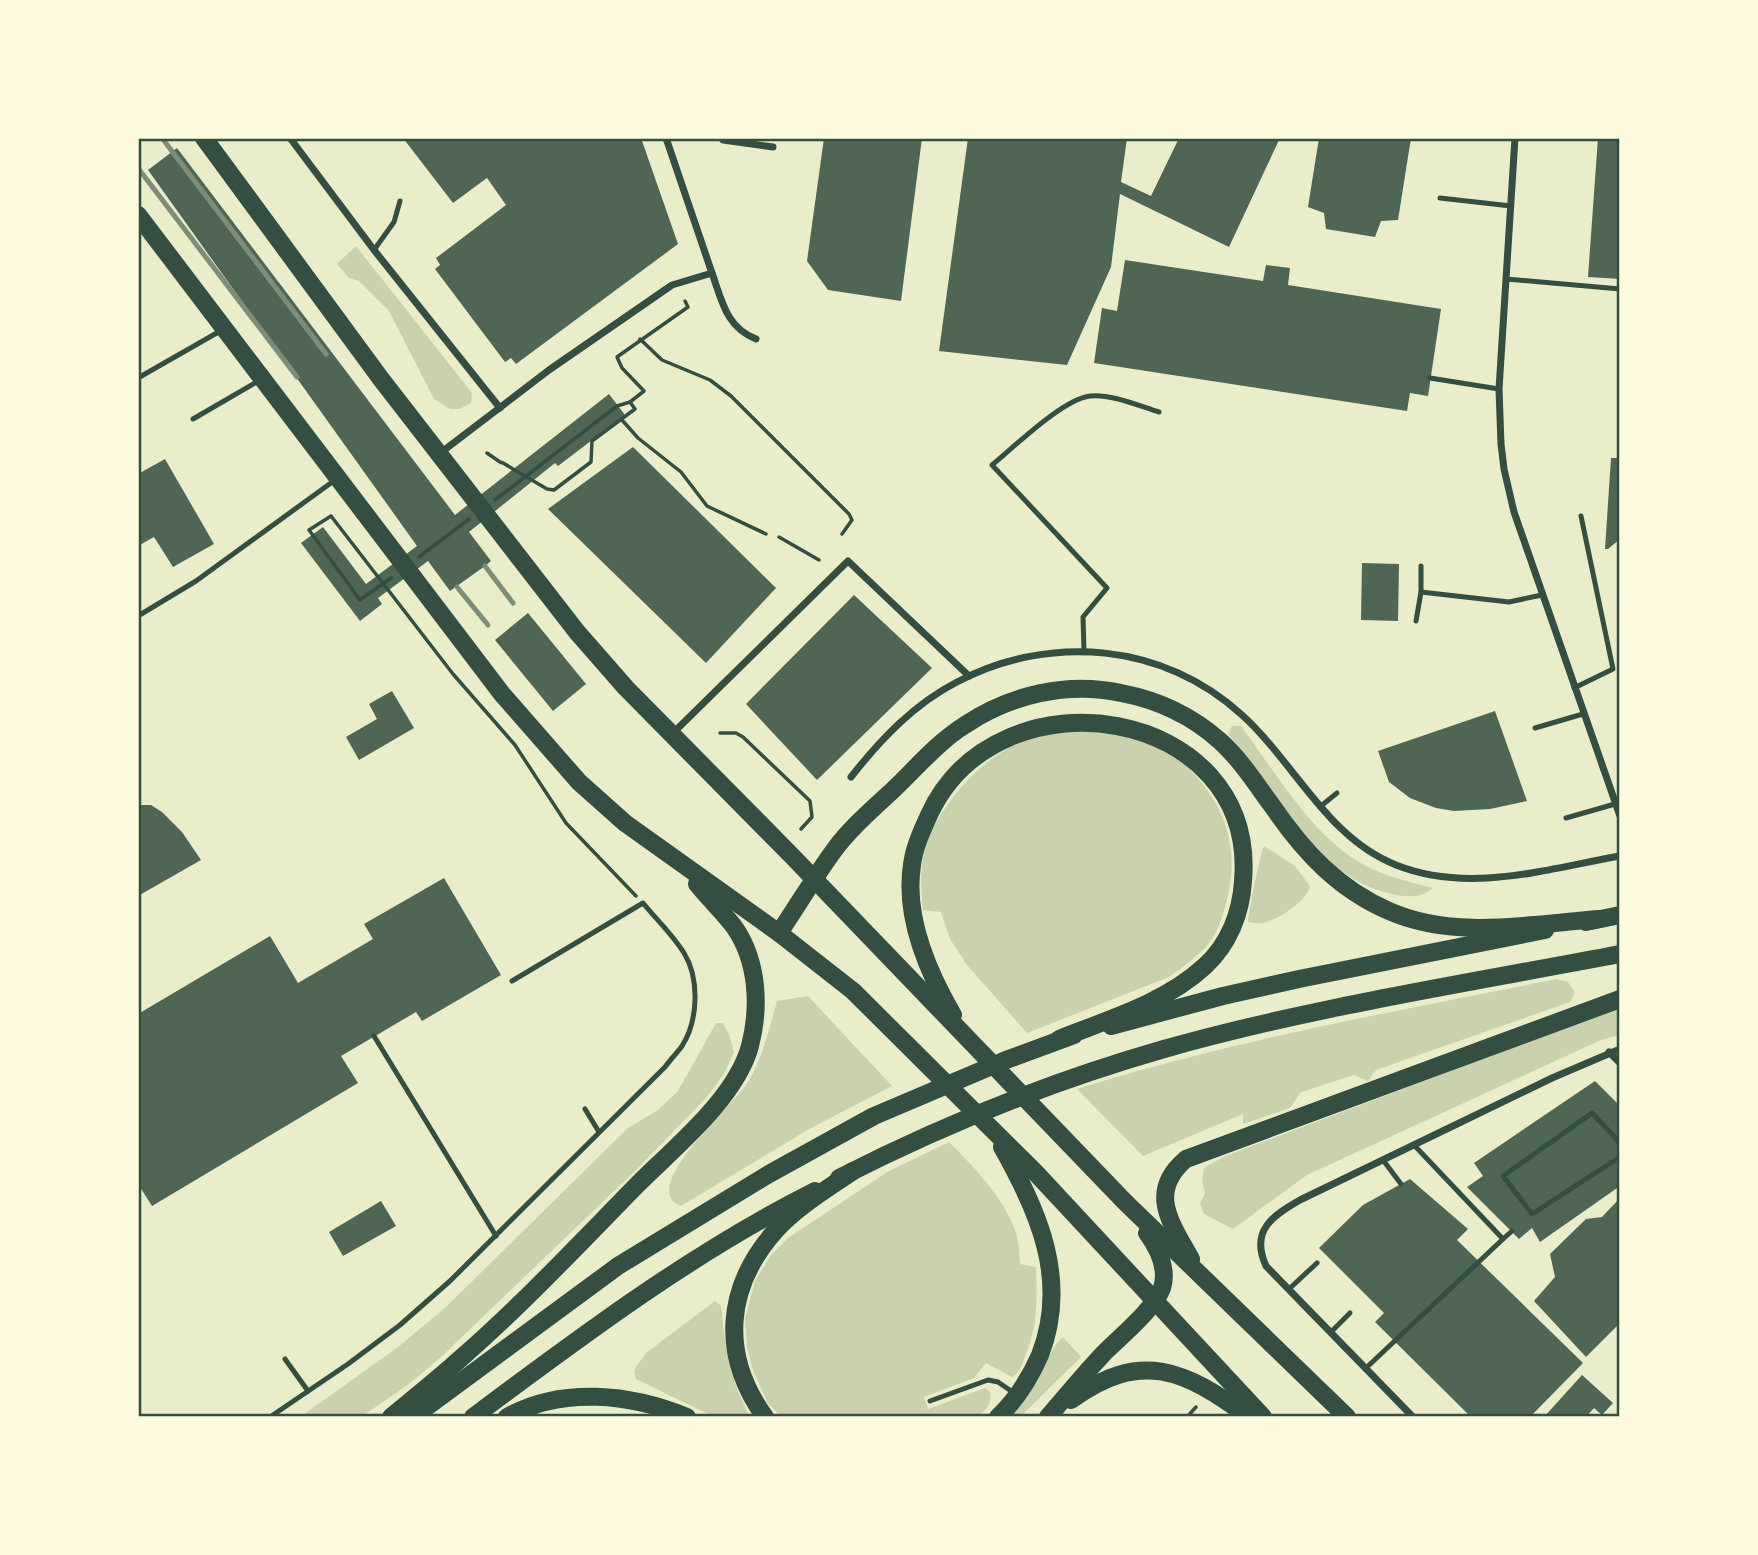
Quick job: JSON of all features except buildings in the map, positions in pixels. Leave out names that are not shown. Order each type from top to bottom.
[{"type":"main road","points":[[205,138],[381,379],[577,632],[626,688],[1125,1202],[1347,1417]]},
{"type":"main road","points":[[138,215],[502,694],[579,782],[625,823],[779,933],[853,991],[990,1126],[1264,1417]]},
{"type":"main road","points":[[779,933],[837,846],[964,725],[996,707],[1027,696],[1053,690],[1081,688],[1111,690],[1141,697],[1198,723],[1240,762],[1303,848],[1327,873],[1358,896],[1390,912],[1431,924],[1486,927],[1599,919]]},
{"type":"main road","points":[[413,1417],[618,1266],[722,1202],[874,1116],[1158,998],[1185,983],[1222,947],[1234,923],[1242,895],[1243,856],[1234,817],[1222,793],[1206,772],[1188,756],[1169,744],[1132,729],[1104,723],[1074,721],[1019,733],[993,746],[948,784],[919,836],[911,865],[911,892],[921,945],[934,977],[966,1036]]},
{"type":"main road","points":[[391,1417],[462,1358],[563,1260],[705,1117],[730,1087],[740,1070],[750,1048],[754,1024],[754,974],[735,928],[676,861]]},
{"type":"main road","points":[[1059,1039],[1299,979],[1620,915]]},
{"type":"main road","points":[[473,1417],[598,1324],[716,1245],[853,1171],[1008,1102],[1163,1049],[1279,1021],[1620,954]]},
{"type":"main road","points":[[1199,1275],[1170,1220],[1164,1196],[1174,1170],[1186,1159],[1620,999]]},
{"type":"main road","points":[[990,1126],[1022,1181],[1036,1213],[1045,1238],[1052,1273],[1052,1311],[1045,1340],[1034,1368],[1017,1396],[998,1417]]},
{"type":"main road","points":[[765,1417],[751,1396],[735,1350],[734,1316],[745,1276],[758,1253],[777,1229],[853,1171]]},
{"type":"main road","points":[[1048,1417],[1154,1301],[1162,1288],[1160,1255],[1125,1202]]},
{"type":"main road","points":[[1048,1417],[1102,1381],[1139,1370],[1180,1375],[1202,1385],[1249,1417]]},
{"type":"main road","points":[[507,1417],[543,1402],[592,1397],[622,1398],[658,1406],[687,1417]]},
{"type":"street","points":[[290,138],[374,250],[500,408]]},
{"type":"street","points":[[666,138],[729,318],[742,333],[756,339]]},
{"type":"street","points":[[1515,138],[1499,389],[1504,469],[1514,512],[1542,596],[1620,816]]},
{"type":"street","points":[[723,140],[773,147]]},
{"type":"street","points":[[439,454],[549,370],[672,285],[712,273]]},
{"type":"street","points":[[671,734],[848,561],[969,676]]},
{"type":"street","points":[[851,776],[880,741],[911,714],[969,676],[1016,658],[1048,652],[1111,653],[1153,662],[1203,686],[1242,715],[1269,742],[1347,836],[1395,865],[1422,874],[1484,880],[1620,856]]},
{"type":"street","points":[[1413,1417],[1266,1266],[1260,1253],[1260,1240],[1266,1226],[1278,1213],[1383,1160],[1620,1049]]},
{"type":"street","points":[[1609,1052],[1620,1063]]},
{"type":"lane","points":[[1440,198],[1511,206]]},
{"type":"lane","points":[[374,250],[394,222],[400,201]]},
{"type":"lane","points":[[1506,279],[1617,288],[1615,279]]},
{"type":"lane","points":[[138,378],[224,328]]},
{"type":"lane","points":[[1430,378],[1499,389]]},
{"type":"lane","points":[[193,419],[263,379]]},
{"type":"lane","points":[[1084,651],[1083,617],[1107,588],[992,465],[1056,413],[1089,396],[1115,399],[1159,412]]},
{"type":"lane","points":[[138,616],[196,581],[337,478]]},
{"type":"lane","points":[[1574,688],[1617,668],[1581,516]]},
{"type":"lane","points":[[1416,621],[1422,592],[1421,566]]},
{"type":"lane","points":[[1422,592],[1509,602],[1542,596]]},
{"type":"lane","points":[[1535,729],[1583,714]]},
{"type":"lane","points":[[1321,806],[1338,793]]},
{"type":"lane","points":[[1566,818],[1615,804]]},
{"type":"lane","points":[[270,1417],[400,1325],[450,1281],[665,1067],[683,1044],[695,1004],[693,980],[685,954],[643,903],[512,981]]},
{"type":"lane","points":[[374,1036],[496,1236]]},
{"type":"lane","points":[[585,1109],[599,1132]]},
{"type":"lane","points":[[1620,1143],[1592,1113],[1503,1175],[1532,1214],[1620,1157]]},
{"type":"lane","points":[[1414,1145],[1503,1239]]},
{"type":"lane","points":[[1383,1160],[1401,1184]]},
{"type":"lane","points":[[1366,1368],[1512,1231]]},
{"type":"lane","points":[[1290,1289],[1317,1263]]},
{"type":"lane","points":[[1331,1332],[1350,1312]]},
{"type":"lane","points":[[285,1359],[308,1391]]},
{"type":"lane","points":[[930,1401],[988,1380],[998,1382],[1017,1396]]},
{"type":"path","points":[[485,507],[617,406],[630,402],[644,391],[622,368],[617,357],[688,307],[685,301]]},
{"type":"path","points":[[640,339],[662,360],[710,380],[731,396],[849,514],[852,520],[842,534]]},
{"type":"path","points":[[487,453],[547,489],[554,490],[591,463],[593,441],[635,409],[630,402]]},
{"type":"path","points":[[622,419],[638,438],[681,472],[707,506],[766,534]]},
{"type":"path","points":[[462,523],[474,515]]},
{"type":"path","points":[[360,600],[309,530],[331,516],[453,674],[515,745],[566,823],[643,903]]},
{"type":"path","points":[[779,537],[819,561]]},
{"type":"path","points":[[720,733],[736,733],[743,737],[810,801],[812,817],[801,829]]},
{"type":"path","points":[[1187,1417],[1196,1406]]},
{"type":"green space","points":[[356,246],[472,393],[471,403],[460,409],[450,409],[434,399],[389,311],[359,281],[349,278],[337,264]]},
{"type":"green space","points":[[1232,726],[1241,726],[1297,804],[1329,839],[1347,854],[1382,873],[1433,888],[1414,896],[1392,894],[1364,885],[1340,870],[1318,851],[1280,805],[1228,734]]},
{"type":"green space","points":[[1082,728],[1145,742],[1169,752],[1185,764],[1206,788],[1223,818],[1231,851],[1230,885],[1222,918],[1213,938],[1180,969],[1169,977],[1027,1033],[967,965],[950,939],[941,912],[923,910],[923,857],[941,814],[961,787],[985,764],[1027,740]]},
{"type":"green space","points":[[1264,846],[1295,866],[1310,886],[1299,903],[1278,917],[1261,923],[1248,922],[1255,882]]},
{"type":"green space","points":[[1557,979],[1568,982],[1575,993],[1570,1002],[1376,1070],[1368,1081],[1354,1075],[1301,1092],[1290,1108],[1243,1124],[1243,1114],[1143,1156],[1077,1089],[1255,1041]]},
{"type":"green space","points":[[808,996],[892,1086],[811,1128],[681,1206],[670,1197],[671,1182],[693,1145],[748,1082],[762,1053],[777,1001]]},
{"type":"green space","points":[[1620,1007],[1620,1035],[1601,1040],[1307,1175],[1233,1229],[1204,1214],[1200,1203],[1205,1194],[1202,1181],[1204,1168],[1223,1157]]},
{"type":"green space","points":[[716,1023],[723,1023],[734,1052],[724,1074],[706,1098],[639,1167],[441,1357],[409,1384],[361,1417],[300,1417],[398,1347],[446,1307],[628,1128],[658,1110],[678,1091]]},
{"type":"green space","points":[[949,1142],[998,1197],[1017,1236],[1020,1264],[1036,1267],[1034,1325],[1020,1369],[1012,1377],[986,1363],[974,1378],[924,1397],[928,1409],[985,1388],[990,1392],[990,1400],[978,1417],[781,1417],[767,1402],[747,1348],[745,1319],[755,1281],[771,1255],[788,1238],[889,1171]]},
{"type":"green space","points":[[715,1301],[721,1306],[732,1375],[750,1417],[714,1417],[636,1379],[634,1370],[646,1353]]},
{"type":"green space","points":[[1063,1337],[1081,1357],[1020,1417],[1009,1417],[1037,1378],[1056,1344]]},
{"type":"railway","points":[[162,138],[326,354]]},
{"type":"railway","points":[[138,168],[297,377]]},
{"type":"railway","points":[[485,566],[513,603]]},
{"type":"railway","points":[[457,587],[488,625]]}]
